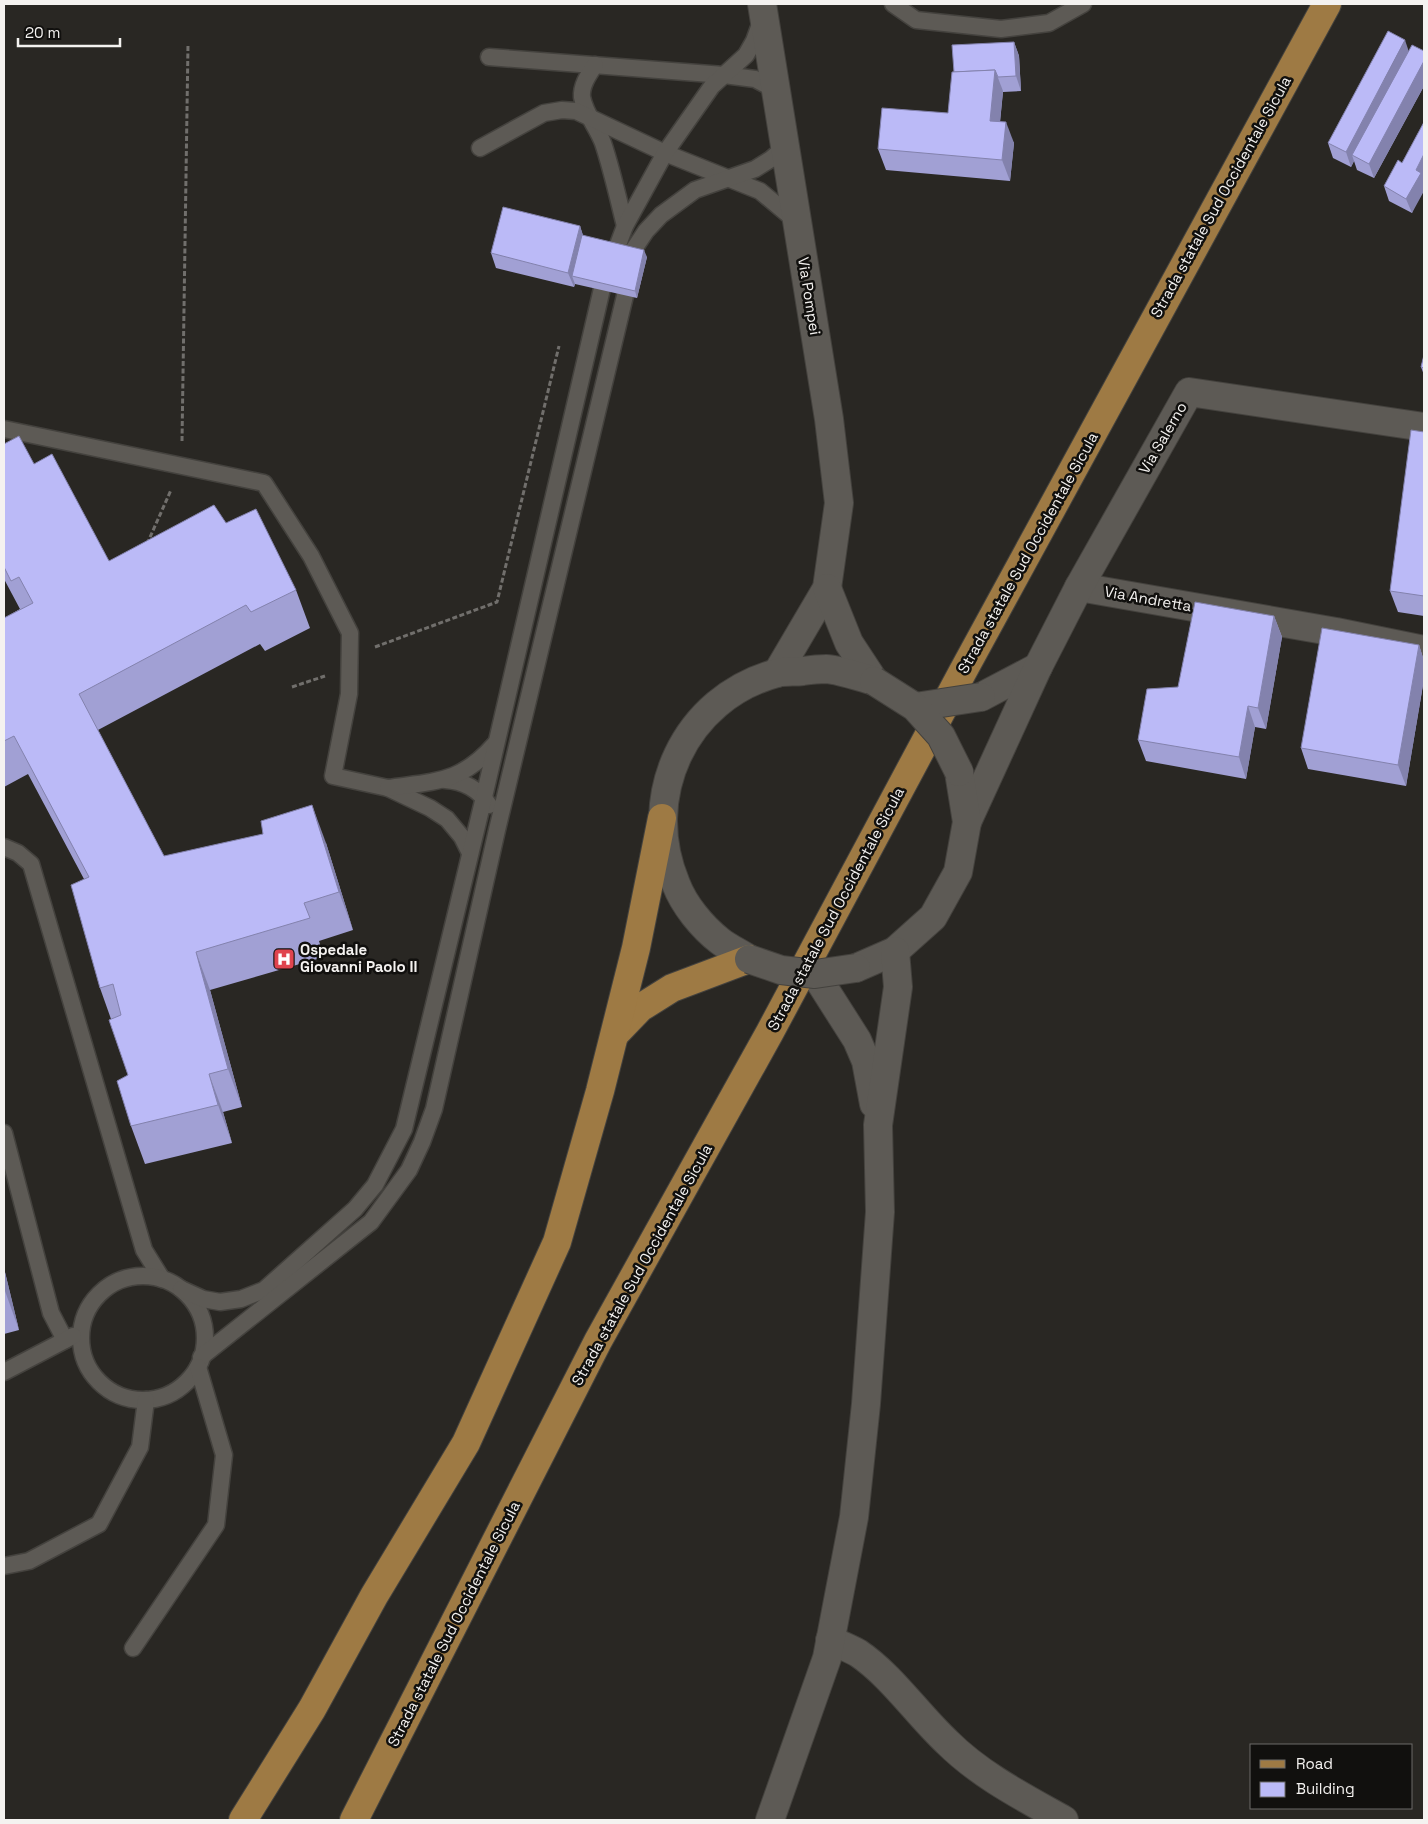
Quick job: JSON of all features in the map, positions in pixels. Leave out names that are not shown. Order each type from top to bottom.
[{"type":"main road","name":"Strada statale Sud Occidentale Sicula","points":[[354,1820],[598,1341],[770,1032],[962,673],[1327,4]]},
{"type":"main road","points":[[242,1820],[312,1708],[374,1596],[466,1443],[558,1242],[636,948],[662,818]]},
{"type":"main road","points":[[614,1034],[640,1008],[672,988],[749,959]]},
{"type":"street","name":"Via Pompei","points":[[763,9],[829,418],[839,503],[827,588],[777,673]]},
{"type":"street","name":"Via Salerno","points":[[966,822],[1038,668],[1079,586],[1190,392],[1424,427]]},
{"type":"street","name":"Via Andretta","points":[[1079,586],[1326,630],[1424,650]]},
{"type":"street","name":"Via Pompei","points":[[827,588],[849,643],[874,681]]},
{"type":"street","points":[[915,707],[981,697],[1038,668]]},
{"type":"street","points":[[826,669],[874,681],[915,707],[941,736],[959,772],[966,822],[958,872],[933,917],[895,951],[856,968],[815,974],[781,970],[749,959],[719,940],[695,916],[676,886],[665,853],[662,818],[668,778],[684,742],[708,711],[740,687],[777,673],[826,669]]},
{"type":"street","points":[[878,1125],[898,987],[895,951]]},
{"type":"street","points":[[770,1820],[827,1658],[854,1517],[866,1404],[880,1212],[878,1125],[866,1061],[857,1040],[815,974]]},
{"type":"street","points":[[830,1640],[858,1653],[882,1674],[947,1743],[974,1765],[1014,1792],[1064,1820]]},
{"type":"lane","points":[[893,4],[916,20],[1001,29],[1049,23],[1083,4]]},
{"type":"lane","points":[[763,9],[754,41],[746,55],[712,86],[665,153],[625,226],[607,267],[484,797],[404,1129],[374,1185],[355,1209],[264,1290],[241,1299],[220,1302],[203,1299],[162,1279],[140,1276],[119,1281],[100,1292],[87,1310],[81,1331],[83,1353],[91,1372],[106,1388],[125,1397],[146,1400],[167,1396],[185,1384],[200,1362],[371,1222],[409,1170],[434,1109],[497,830],[499,809],[635,254],[632,252],[646,231],[661,215],[695,190],[755,169],[785,147]]},
{"type":"lane","points":[[489,57],[724,74],[754,79],[776,90]]},
{"type":"lane","points":[[595,65],[584,82],[582,96],[589,117],[602,141],[625,226]]},
{"type":"lane","points":[[480,148],[544,113],[562,110],[576,111],[665,153],[760,191],[797,222]]},
{"type":"lane","points":[[4,428],[264,483],[310,556],[350,634],[348,694],[333,776],[388,788],[430,808],[447,819],[462,837],[470,853]]},
{"type":"lane","points":[[388,788],[443,780],[463,773],[482,760],[496,744]]},
{"type":"lane","points":[[443,780],[458,781],[472,787],[499,809]]},
{"type":"lane","points":[[447,819],[463,822],[478,820],[499,809]]},
{"type":"lane","points":[[4,847],[18,853],[31,864],[144,1250],[162,1279]]},
{"type":"lane","points":[[4,1133],[51,1313],[65,1340]]},
{"type":"lane","points":[[133,1648],[216,1525],[224,1455],[200,1362],[204,1346],[204,1325],[195,1305],[181,1289]]},
{"type":"lane","points":[[4,1372],[81,1331]]},
{"type":"lane","points":[[4,1566],[29,1561],[99,1524],[140,1447],[146,1400]]},
{"type":"path","points":[[146,546],[181,466],[188,44]]},
{"type":"path","points":[[292,686],[332,674],[365,651],[497,602],[560,344]]},
{"type":"building","points":[[1388,31],[1405,40],[1346,152],[1328,143]]},
{"type":"building","points":[[1014,42],[1016,76],[998,77],[995,70],[954,72],[952,45]]},
{"type":"building","points":[[1412,45],[1424,51],[1424,61],[1369,164],[1352,155]]},
{"type":"building","points":[[995,70],[990,121],[1006,122],[1002,160],[878,149],[882,108],[948,113],[952,72]]},
{"type":"building","points":[[1424,122],[1424,154],[1416,170],[1421,173],[1406,199],[1384,186],[1398,160],[1402,163]]},
{"type":"building","points":[[503,207],[580,226],[568,273],[491,253]]},
{"type":"building","points":[[582,235],[644,250],[635,291],[572,276]]},
{"type":"building","points":[[1424,355],[1424,368],[1421,367]]},
{"type":"building","points":[[1411,430],[1424,432],[1424,596],[1390,591]]},
{"type":"building","points":[[19,436],[34,464],[52,454],[109,561],[214,505],[226,523],[256,509],[296,590],[251,612],[246,605],[79,694],[164,856],[263,834],[261,821],[312,805],[339,892],[304,903],[310,918],[196,952],[228,1069],[209,1074],[218,1105],[131,1126],[117,1081],[128,1075],[109,1020],[121,1015],[113,984],[100,988],[71,885],[89,877],[14,736],[4,741],[4,618],[33,603],[19,577],[11,581],[4,567],[4,444]]},
{"type":"building","points":[[1195,602],[1274,616],[1258,708],[1248,706],[1239,757],[1138,740],[1147,689],[1178,687]]},
{"type":"building","points":[[1322,628],[1419,645],[1398,765],[1301,748]]},
{"type":"place","name":"Ospedale Giovanni Paolo II","points":[[284,959]]}]
